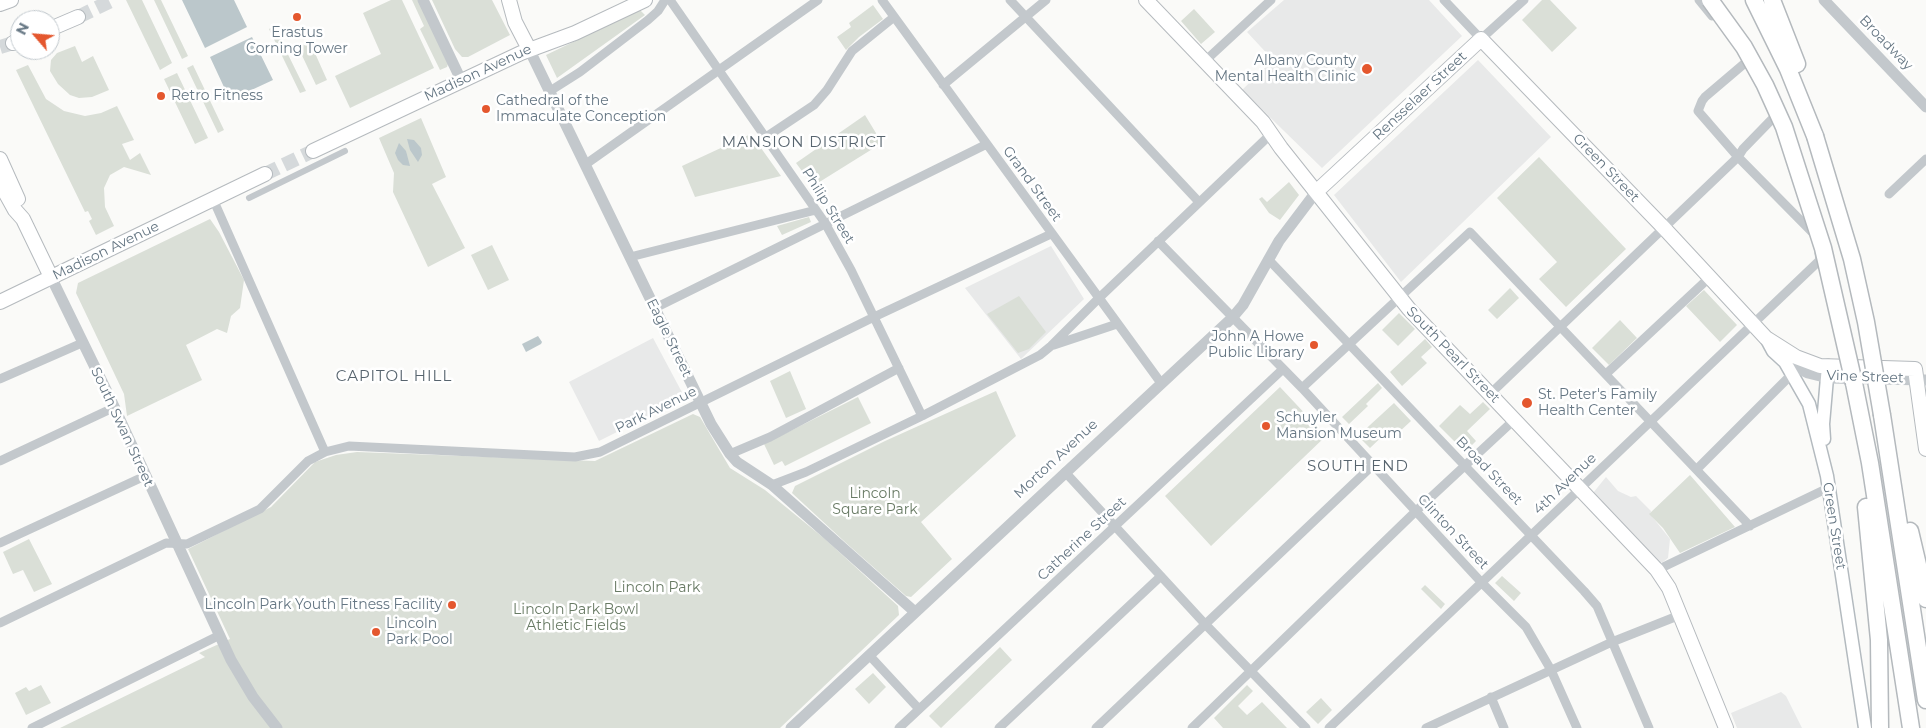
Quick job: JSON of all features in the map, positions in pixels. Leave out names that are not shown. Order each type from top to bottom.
[{"type":"highway","points":[[1710,0],[1744,47],[1765,85],[1784,127],[1823,248],[1836,296],[1870,463],[1911,728]]},
{"type":"highway","points":[[1754,0],[1788,69],[1815,136]]},
{"type":"highway","points":[[1772,0],[1800,74],[1815,136],[1854,266],[1872,352],[1926,700]]},
{"type":"highway","points":[[1854,383],[1854,426],[1864,490],[1879,640],[1880,728]]},
{"type":"highway","points":[[1882,415],[1926,599]]},
{"type":"main road","points":[[0,4],[11,0]]},
{"type":"main road","name":"Eagle Street","points":[[509,0],[515,22],[529,49]]},
{"type":"main road","name":"Madison Avenue","points":[[313,151],[529,49],[576,33],[646,0]]},
{"type":"main road","name":"South Pearl Street","points":[[1146,0],[1263,122],[1399,298],[1657,570],[1668,588],[1680,615],[1726,728]]},
{"type":"main road","points":[[60,25],[78,17]]},
{"type":"main road","name":"Rensselaer Street","points":[[1316,192],[1481,39]]},
{"type":"main road","name":"Green Street","points":[[1481,39],[1664,228],[1766,338],[1791,359],[1792,374],[1809,404],[1828,482],[1866,728]]},
{"type":"main road","name":"South Swan Street","points":[[1,162],[21,206],[22,219]]},
{"type":"main road","name":"Madison Avenue","points":[[0,302],[265,174]]},
{"type":"main road","name":"South Swan Street","points":[[0,183],[14,210],[22,219],[51,278]]},
{"type":"main road","name":"Vine Street","points":[[1791,359],[1820,366],[1828,372],[1921,374],[1926,449]]},
{"type":"main road","points":[[1828,372],[1823,424],[1828,482]]},
{"type":"street","points":[[423,0],[461,80]]},
{"type":"street","points":[[550,91],[580,72],[648,20],[666,0]]},
{"type":"street","name":"Philip Street","points":[[670,0],[825,223],[851,270],[922,416]]},
{"type":"street","points":[[586,164],[818,0]]},
{"type":"street","name":"Grand Street","points":[[882,0],[1161,383]]},
{"type":"street","points":[[1010,0],[1199,202]]},
{"type":"street","points":[[944,85],[1046,0]]},
{"type":"street","points":[[1205,62],[1271,0]]},
{"type":"street","name":"Green Street","points":[[1444,0],[1481,39]]},
{"type":"street","name":"Rensselaer Street","points":[[1481,39],[1524,0]]},
{"type":"street","points":[[1490,394],[1738,157],[1742,149],[1778,113],[1727,34],[1699,0]]},
{"type":"street","name":"Broadway","points":[[1824,0],[1926,107]]},
{"type":"street","points":[[1256,1],[1262,8]]},
{"type":"street","points":[[766,137],[814,105],[827,90],[852,51],[894,17]]},
{"type":"street","name":"Eagle Street","points":[[529,49],[701,403],[730,454],[737,462],[772,485],[915,612]]},
{"type":"street","points":[[1738,157],[1698,111],[1705,97],[1745,63]]},
{"type":"street","points":[[772,485],[806,472],[922,416],[1023,365],[1051,346],[1271,134]]},
{"type":"street","points":[[655,308],[987,144]]},
{"type":"street","points":[[249,198],[345,151]]},
{"type":"street","name":"4th Avenue","points":[[1329,728],[1820,260],[1818,243],[1810,228],[1738,157]]},
{"type":"street","points":[[1889,194],[1926,159]]},
{"type":"street","name":"Morton Avenue","points":[[791,728],[1232,318],[1247,299],[1268,259],[1294,220],[1316,192]]},
{"type":"street","points":[[213,199],[325,452]]},
{"type":"street","points":[[630,257],[816,210]]},
{"type":"street","points":[[1302,388],[1470,232],[1750,526]]},
{"type":"street","name":"Park Avenue","points":[[0,623],[166,543],[188,544],[260,509],[308,461],[325,452],[349,446],[496,455],[575,457],[600,452],[874,317],[1051,234]]},
{"type":"street","name":"Clinton Street","points":[[1158,241],[1302,388],[1482,583],[1526,627],[1551,670],[1577,728]]},
{"type":"street","name":"Broad Street","points":[[1268,259],[1584,590],[1596,606],[1649,728]]},
{"type":"street","points":[[1606,374],[1710,277]]},
{"type":"street","name":"South Swan Street","points":[[51,278],[115,407],[231,660],[248,690],[277,728]]},
{"type":"street","points":[[1051,346],[1118,324]]},
{"type":"street","points":[[0,379],[82,342]]},
{"type":"street","points":[[730,454],[770,437],[899,368]]},
{"type":"street","name":"Catherine Street","points":[[899,728],[1283,369]]},
{"type":"street","points":[[1697,469],[1792,374]]},
{"type":"street","points":[[0,461],[115,407]]},
{"type":"street","points":[[1192,728],[1514,420]]},
{"type":"street","points":[[1096,728],[1373,465]]},
{"type":"street","points":[[1065,472],[1251,672],[1306,728]]},
{"type":"street","points":[[0,543],[145,476]]},
{"type":"street","points":[[1657,570],[1750,526],[1828,482]]},
{"type":"street","points":[[999,728],[1161,576]]},
{"type":"street","points":[[1429,727],[1612,642],[1680,615]]},
{"type":"street","points":[[32,728],[220,635]]},
{"type":"street","points":[[869,655],[919,709]]},
{"type":"street","points":[[1491,698],[1504,728]]},
{"type":"shaded area","points":[[182,0],[234,0],[247,27],[205,48]]},
{"type":"shaded area","points":[[1284,0],[1429,0],[1462,36],[1322,168],[1242,90],[1273,60],[1247,32]]},
{"type":"shaded area","points":[[252,37],[273,80],[230,100],[210,57]]},
{"type":"shaded area","points":[[1478,60],[1551,137],[1401,282],[1334,195]]},
{"type":"shaded area","points":[[407,139],[414,140],[421,148],[422,155],[418,162],[410,150]]},
{"type":"shaded area","points":[[399,143],[406,151],[410,166],[403,165],[398,160],[395,153]]},
{"type":"shaded area","points":[[1051,246],[1084,299],[1021,359],[965,288]]},
{"type":"shaded area","points":[[538,336],[542,342],[541,344],[526,352],[522,344]]},
{"type":"shaded area","points":[[653,338],[685,398],[599,441],[569,382]]},
{"type":"shaded area","points":[[1606,477],[1618,491],[1631,497],[1636,496],[1651,511],[1650,514],[1670,539],[1668,558],[1663,562],[1658,563],[1593,493]]},
{"type":"shaded area","points":[[1781,692],[1786,696],[1802,728],[1737,728],[1731,713]]},
{"type":"green space","points":[[126,0],[142,0],[172,63],[160,70]]},
{"type":"green space","points":[[154,0],[161,0],[188,56],[182,59]]},
{"type":"green space","points":[[391,0],[402,0],[434,68],[350,108],[335,76],[381,54],[363,13]]},
{"type":"green space","points":[[412,0],[418,0],[448,64],[447,67],[440,70],[420,29],[424,26]]},
{"type":"green space","points":[[432,0],[492,0],[510,35],[468,57],[462,57],[455,49]]},
{"type":"green space","points":[[1542,0],[1550,0],[1577,28],[1552,52],[1522,20]]},
{"type":"green space","points":[[873,5],[883,19],[859,37],[846,50],[837,37],[851,27],[849,23]]},
{"type":"green space","points":[[1194,9],[1215,32],[1201,44],[1181,21]]},
{"type":"green space","points":[[640,10],[645,15],[557,78],[546,55]]},
{"type":"green space","points":[[274,26],[306,91],[300,93],[269,29]]},
{"type":"green space","points":[[310,42],[327,80],[316,85],[298,47]]},
{"type":"green space","points":[[75,46],[82,62],[93,56],[109,90],[92,97],[79,98],[70,95],[58,84],[50,71],[51,60],[60,60],[60,52]]},
{"type":"green space","points":[[28,65],[46,99],[64,111],[85,116],[101,113],[117,106],[134,140],[122,144],[130,160],[140,153],[151,175],[124,167],[110,175],[104,188],[105,207],[114,226],[96,235],[89,221],[92,219],[88,211],[85,212],[16,70]]},
{"type":"green space","points":[[193,65],[224,130],[218,133],[187,68]]},
{"type":"green space","points":[[177,73],[208,138],[195,144],[164,79]]},
{"type":"green space","points":[[865,115],[882,143],[813,186],[796,163]]},
{"type":"green space","points":[[421,118],[446,177],[432,184],[465,248],[428,267],[393,192],[394,173],[379,138]]},
{"type":"green space","points":[[751,134],[781,176],[695,197],[682,166]]},
{"type":"green space","points":[[1539,157],[1626,249],[1566,307],[1539,279],[1557,262],[1497,198]]},
{"type":"green space","points":[[1289,182],[1299,195],[1280,220],[1269,213],[1259,199],[1262,197],[1267,202]]},
{"type":"green space","points":[[809,217],[811,222],[782,235],[777,226]]},
{"type":"green space","points":[[210,219],[219,232],[244,280],[240,308],[231,316],[227,333],[217,329],[186,345],[202,380],[127,416],[124,394],[76,293],[78,283]]},
{"type":"green space","points":[[492,245],[509,280],[488,290],[471,255]]},
{"type":"green space","points":[[1510,288],[1519,298],[1497,319],[1488,310]]},
{"type":"green space","points":[[1704,290],[1737,325],[1720,342],[1686,306]]},
{"type":"green space","points":[[1019,296],[1046,332],[1029,349],[1018,353],[987,314]]},
{"type":"green space","points":[[1399,313],[1415,329],[1398,346],[1382,330]]},
{"type":"green space","points":[[1620,320],[1637,338],[1609,365],[1592,348]]},
{"type":"green space","points":[[1425,339],[1432,347],[1421,357],[1427,363],[1402,386],[1390,372]]},
{"type":"green space","points":[[790,371],[806,409],[786,418],[770,381]]},
{"type":"green space","points":[[1378,383],[1382,388],[1366,404],[1368,406],[1349,424],[1342,417]]},
{"type":"green space","points":[[1280,387],[1326,436],[1211,546],[1165,496]]},
{"type":"green space","name":"Lincoln Square Park","points":[[996,391],[1016,436],[921,522],[952,559],[911,597],[906,596],[792,493],[795,486],[885,441]]},
{"type":"green space","points":[[858,397],[871,423],[785,466],[782,461],[774,465],[764,444]]},
{"type":"green space","points":[[1483,402],[1490,409],[1467,431],[1476,441],[1465,452],[1439,426],[1460,405],[1470,414]]},
{"type":"green space","points":[[1394,403],[1411,421],[1398,433],[1392,427],[1370,448],[1358,436]]},
{"type":"green space","name":"Lincoln Park","points":[[693,414],[700,417],[730,468],[765,490],[825,539],[898,606],[899,615],[780,728],[60,728],[205,657],[199,653],[230,639],[188,549],[271,507],[315,462],[336,455],[357,452],[595,461]]},
{"type":"green space","points":[[1690,475],[1735,527],[1680,553],[1663,528],[1649,514]]},
{"type":"green space","points":[[29,539],[52,584],[34,592],[23,570],[13,574],[3,552]]},
{"type":"green space","points":[[1502,576],[1521,593],[1514,601],[1495,583]]},
{"type":"green space","points":[[1425,585],[1445,604],[1441,609],[1421,589]]},
{"type":"green space","points":[[1000,647],[1012,660],[941,728],[929,716]]},
{"type":"green space","points":[[873,673],[886,687],[869,704],[855,689]]},
{"type":"green space","points":[[41,685],[51,703],[26,715],[15,693],[26,687],[29,691]]},
{"type":"green space","points":[[1247,685],[1253,691],[1238,706],[1247,715],[1262,702],[1287,728],[1223,728],[1214,718]]},
{"type":"green space","points":[[1321,698],[1332,710],[1318,724],[1306,712]]},
{"type":"tunnel","points":[[78,17],[113,0]]},
{"type":"tunnel","points":[[0,47],[10,44]]},
{"type":"tunnel","points":[[265,174],[313,151]]},
{"type":"place","name":"Erastus Corning Tower","points":[[297,17]]},
{"type":"place","name":"Albany County Mental Health Clinic","points":[[1367,69]]},
{"type":"place","name":"Retro Fitness","points":[[161,96]]},
{"type":"place","name":"Cathedral of the Immaculate Conception","points":[[486,109]]},
{"type":"place","name":"John A Howe Public Library","points":[[1314,345]]},
{"type":"place","name":"St. Peter's Family Health Center","points":[[1527,403]]},
{"type":"place","name":"Schuyler Mansion Museum","points":[[1266,426]]},
{"type":"place","name":"Lincoln Park Youth Fitness Facility","points":[[452,605]]},
{"type":"place","name":"Lincoln Park Pool","points":[[376,632]]},
{"type":"district","name":"MANSION DISTRICT","points":[[804,143]]},
{"type":"district","name":"CAPITOL HILL","points":[[394,377]]},
{"type":"district","name":"SOUTH END","points":[[1358,467]]},
{"type":"park label","name":"Lincoln Park Bowl Athletic Fields","points":[[576,618]]}]
